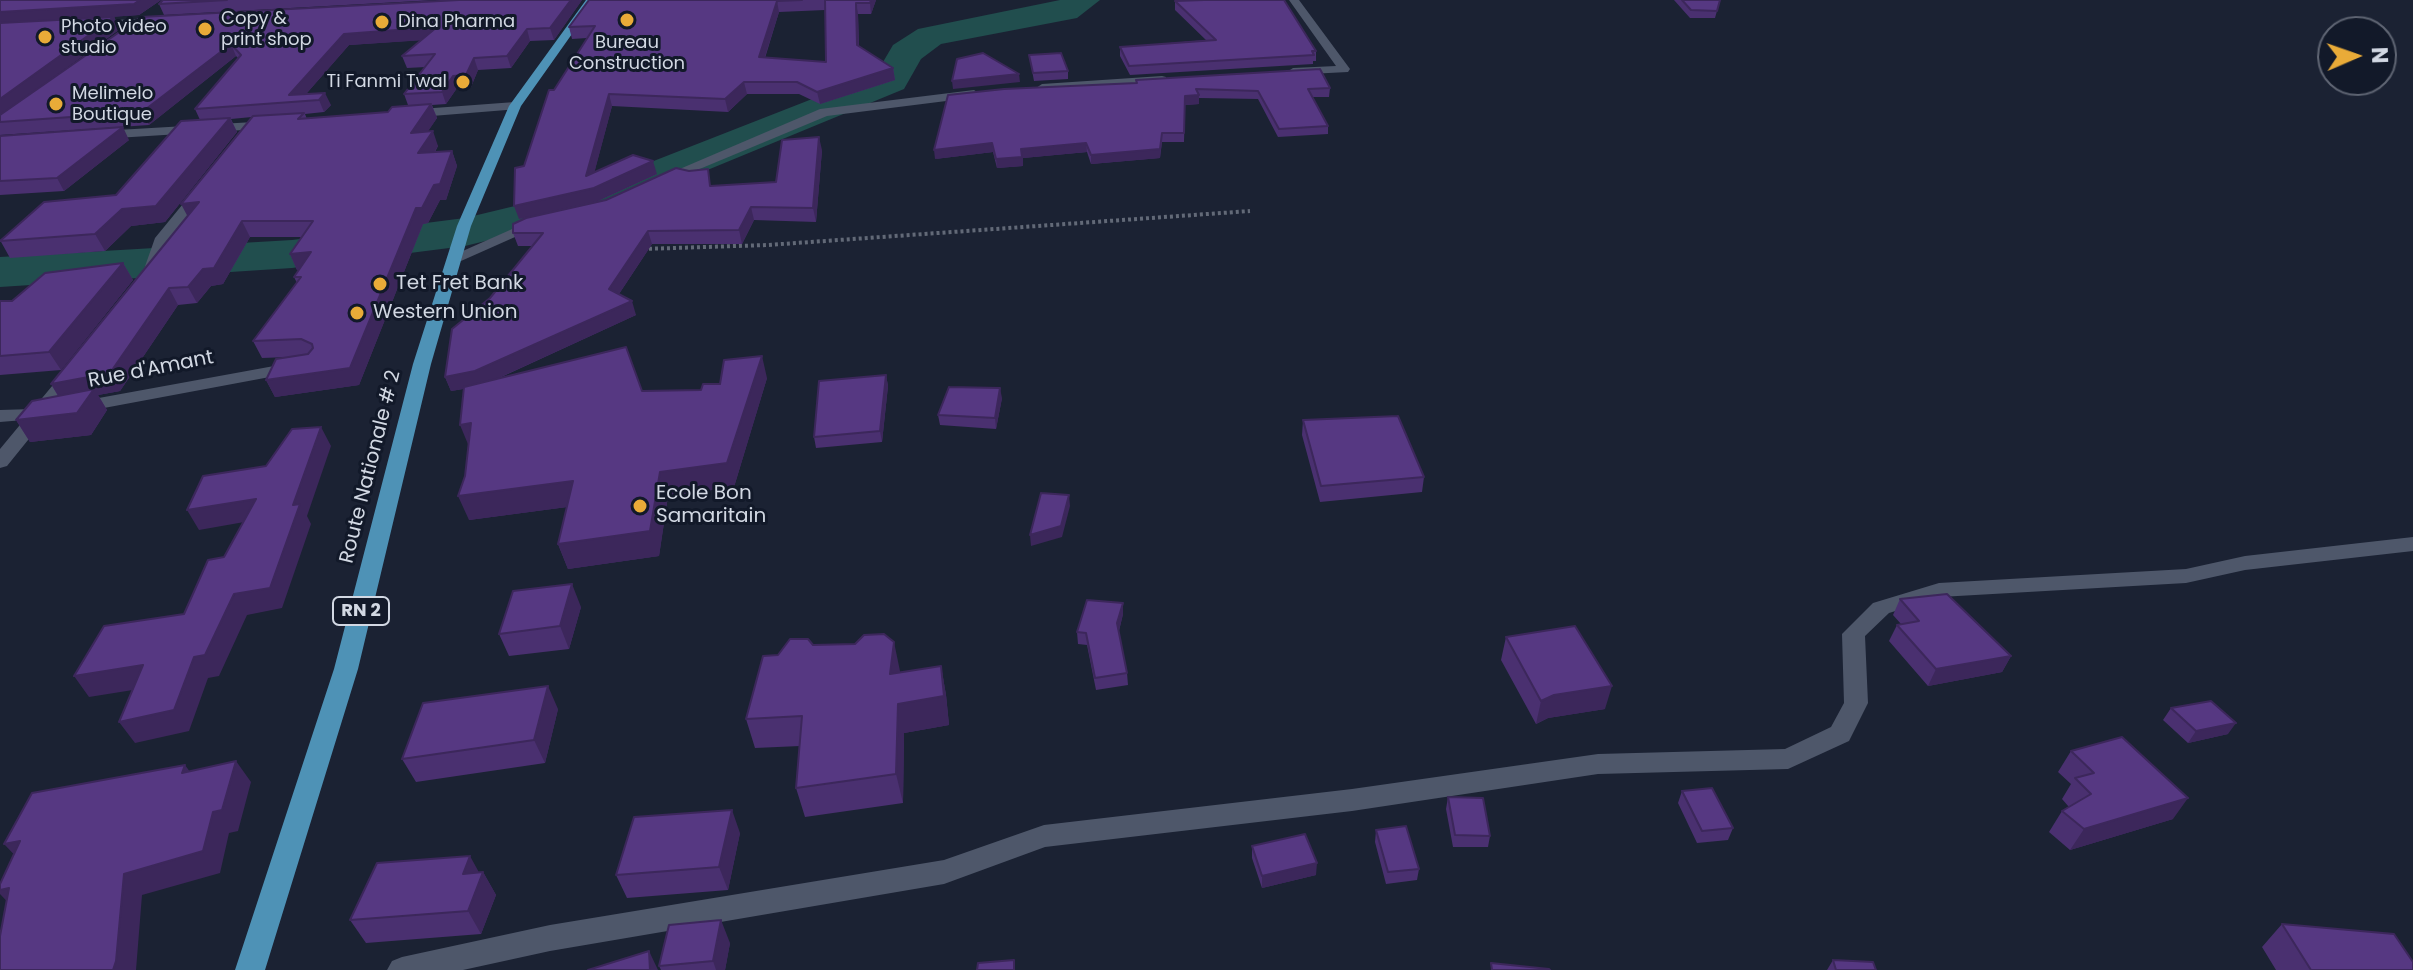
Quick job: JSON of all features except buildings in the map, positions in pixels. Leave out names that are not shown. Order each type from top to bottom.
[{"type":"main road","name":"Route Nationale # 2","points":[[250,970],[346,669],[422,364],[464,226],[515,106],[591,0]]},
{"type":"street","points":[[1283,73],[1344,69],[1294,0]]},
{"type":"street","points":[[115,41],[162,7]]},
{"type":"street","points":[[78,25],[172,20]]},
{"type":"street","points":[[1020,89],[1175,79]]},
{"type":"street","points":[[644,188],[824,112],[990,92]]},
{"type":"street","points":[[392,115],[515,106]]},
{"type":"street","points":[[79,137],[284,124]]},
{"type":"street","points":[[243,139],[253,126]]},
{"type":"street","points":[[136,292],[155,268],[163,238],[213,176]]},
{"type":"street","points":[[456,254],[525,225],[552,219]]},
{"type":"street","points":[[0,462],[88,353]]},
{"type":"street","name":"Rue d'Amant","points":[[0,416],[40,414],[310,364]]},
{"type":"street","points":[[402,970],[550,938],[944,872],[1044,836],[1352,800],[1598,764],[1788,759],[1840,734],[1856,703],[1853,634],[1881,608],[1939,590],[2186,576],[2245,563],[2413,544]]},
{"type":"path","points":[[637,249],[768,245],[1250,211]]},
{"type":"waterway","points":[[0,272],[292,254],[465,232],[592,201],[891,81],[906,53],[930,36],[1065,11],[1084,0]]},
{"type":"place","name":"Bureau Construction","points":[[627,20]]},
{"type":"place","name":"Dina Pharma","points":[[382,22]]},
{"type":"place","name":"Copy & print shop","points":[[205,29]]},
{"type":"place","name":"Photo video studio","points":[[45,37]]},
{"type":"place","name":"Ti Fanmi Twal","points":[[463,82]]},
{"type":"place","name":"Melimelo Boutique","points":[[56,104]]},
{"type":"place","name":"Tet Fret Bank","points":[[380,284]]},
{"type":"place","name":"Western Union","points":[[357,313]]},
{"type":"place","name":"Ecole Bon Samaritain","points":[[640,506]]}]
